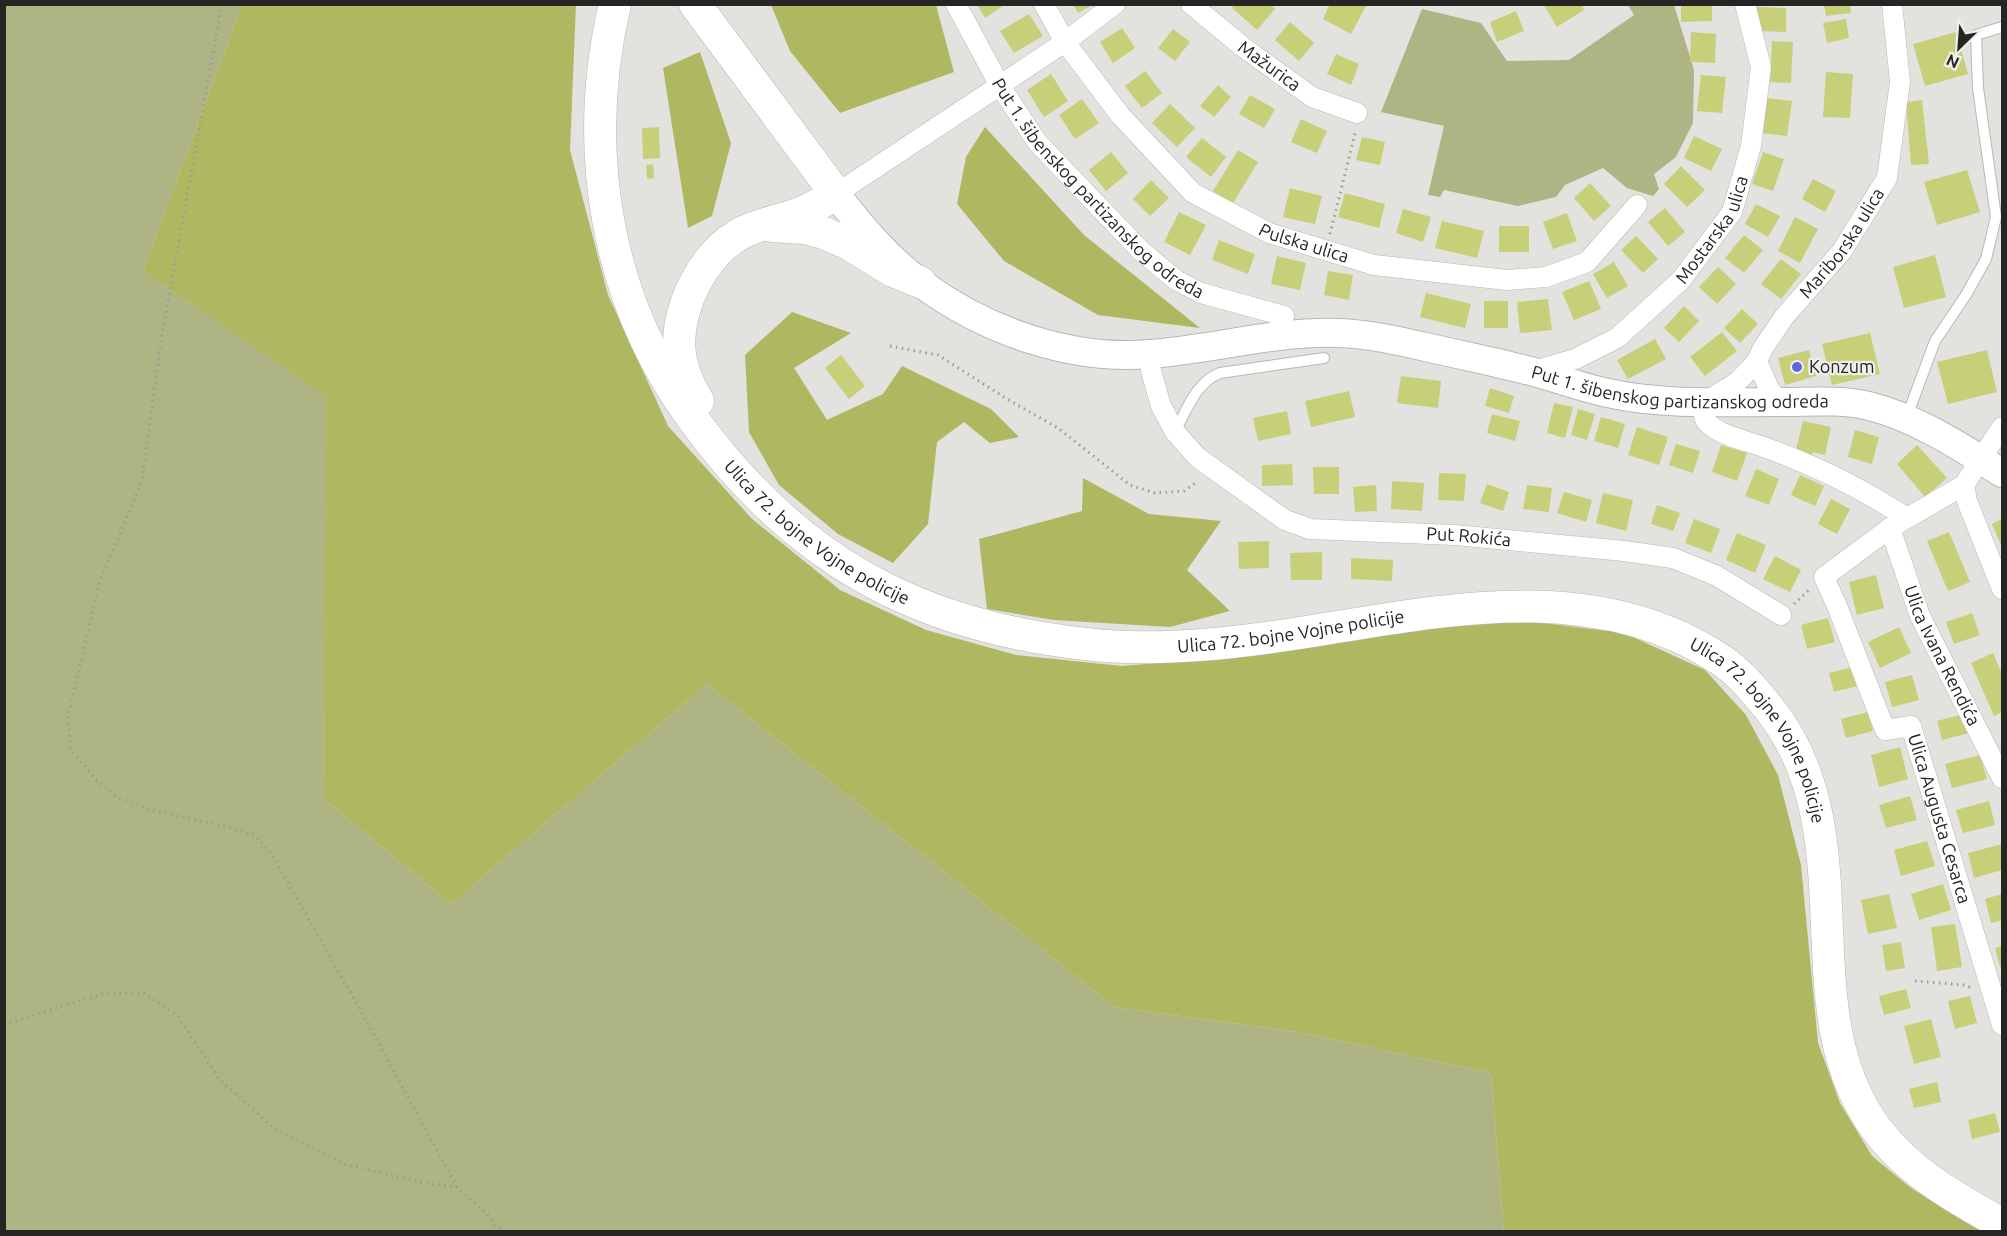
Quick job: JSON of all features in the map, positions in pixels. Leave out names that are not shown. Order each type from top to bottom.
[{"type":"main road","name":"Ulica 72. bojne Vojne policije","points":[[615,4],[604,55],[599,129],[607,217],[620,274],[653,356],[676,397],[717,452],[748,487],[779,516],[824,552],[867,580],[949,617],[1015,633],[1089,645],[1159,646],[1239,641],[1393,617],[1473,608],[1536,605],[1601,612],[1652,627],[1694,644],[1726,663],[1755,691],[1790,739],[1810,784],[1819,823],[1824,862],[1831,987],[1836,1028],[1840,1051],[1860,1102],[1877,1129],[1899,1155],[1934,1183],[2002,1224]]},
{"type":"main road","points":[[695,4],[836,194],[802,213],[738,234],[724,245],[708,263],[693,287],[683,314],[680,345],[683,369],[692,392],[715,434],[717,452]]},
{"type":"main road","points":[[722,4],[760,90]]},
{"type":"main road","points":[[759,226],[805,228],[824,233],[849,244],[893,271],[920,282]]},
{"type":"street","name":"Put 1. šibenskog partizanskog odreda","points":[[956,4],[1000,86],[1037,142],[1141,251],[1176,280],[1201,293],[1284,316]]},
{"type":"street","name":"Pulska ulica","points":[[1044,4],[1065,42],[1120,116],[1193,193],[1269,233],[1374,265],[1507,280],[1546,277],[1587,262],[1637,205]]},
{"type":"street","points":[[836,194],[1065,42],[1115,4]]},
{"type":"street","name":"Mažurica","points":[[1191,4],[1243,47],[1312,97],[1357,113]]},
{"type":"street","name":"Mostarska ulica","points":[[1531,371],[1575,359],[1617,338],[1681,280],[1732,212],[1751,146],[1761,67],[1745,4]]},
{"type":"street","name":"Mariborska ulica","points":[[1708,401],[1738,381],[1757,361],[1784,317],[1842,251],[1887,178],[1900,82],[1892,4]]},
{"type":"street","name":"Put 1. šibenskog partizanskog odreda","points":[[836,194],[889,256],[944,299],[1029,339],[1064,348],[1149,354],[1281,336],[1339,333],[1372,336],[1531,371],[1614,395],[1656,400],[1833,401],[1868,406],[1906,419],[1955,443],[1992,466]]},
{"type":"street","name":"Put Rokića","points":[[1149,354],[1151,371],[1161,406],[1174,432],[1197,457],[1285,520],[1310,529],[1455,535],[1624,551],[1673,558],[1717,576],[1781,615]]},
{"type":"street","points":[[1757,361],[1770,391],[1782,402]]},
{"type":"street","points":[[1708,401],[1704,415],[1706,422],[1716,430],[1768,448],[1826,474],[1885,503],[1907,518]]},
{"type":"street","points":[[1824,577],[1890,528],[1992,466],[2002,427]]},
{"type":"street","points":[[1964,485],[1967,501],[2002,589]]},
{"type":"street","name":"Ulica Ivana Rendića","points":[[1890,528],[1920,616],[2002,778]]},
{"type":"street","name":"Ulica Augusta Cesarca","points":[[1824,577],[1885,730],[1911,726],[2002,1025]]},
{"type":"lane","points":[[1906,419],[1935,341],[1966,295],[1986,259],[1996,217],[1978,88],[1976,35],[2002,27]]},
{"type":"lane","points":[[1174,432],[1199,388],[1209,377],[1220,373],[1323,358]]},
{"type":"path","points":[[222,4],[161,340],[142,481],[100,581],[68,716],[71,750],[96,780],[118,798],[151,810],[254,835],[271,853],[457,1187],[502,1232]]},
{"type":"path","points":[[1326,250],[1356,128],[1357,113]]},
{"type":"path","points":[[890,346],[938,355],[1058,428],[1130,485],[1155,493],[1184,491],[1215,470]]},
{"type":"path","points":[[1781,615],[1824,577]]},
{"type":"path","points":[[1915,981],[1964,985],[1994,996]]},
{"type":"path","points":[[4,1024],[106,993],[144,993],[177,1015],[219,1079],[276,1130],[344,1164],[423,1183],[457,1187]]},
{"type":"green space","points":[[5,4],[242,5],[143,271],[327,396],[323,798],[451,904],[707,684],[1115,1007],[1298,1032],[1491,1073],[1504,1231],[5,1232]]},
{"type":"green space","points":[[242,5],[576,5],[570,150],[608,295],[668,426],[752,519],[840,590],[926,630],[1016,655],[1122,666],[1274,653],[1455,623],[1544,623],[1624,633],[1705,670],[1746,715],[1778,775],[1801,865],[1818,1043],[1840,1103],[1872,1156],[1911,1188],[1980,1231],[1504,1231],[1491,1073],[1298,1032],[1115,1007],[707,684],[451,904],[323,798],[326,396],[143,271]]},
{"type":"green space","points":[[771,5],[936,5],[954,72],[840,113],[790,51]]},
{"type":"green space","points":[[1628,5],[1674,5],[1694,70],[1693,123],[1676,157],[1654,174],[1659,189],[1653,196],[1627,188],[1603,168],[1565,185],[1556,197],[1518,206],[1444,190],[1440,197],[1428,195],[1444,126],[1381,112],[1422,9],[1481,23],[1507,61],[1569,60],[1634,15]]},
{"type":"green space","points":[[700,52],[731,143],[712,216],[688,228],[663,68]]},
{"type":"green space","points":[[985,127],[1084,235],[1200,328],[1098,315],[1004,261],[957,204],[966,157]]},
{"type":"green space","points":[[792,312],[851,333],[794,368],[827,420],[883,394],[902,366],[991,409],[1019,437],[990,443],[964,422],[937,442],[928,524],[893,563],[838,534],[779,485],[749,432],[745,355]]},
{"type":"green space","points":[[1083,478],[1149,514],[1221,521],[1187,570],[1230,611],[1170,627],[1054,620],[987,609],[979,539],[1082,511]]},
{"type":"building","points":[[977,4],[1006,4],[985,18]]},
{"type":"building","points":[[1073,4],[1094,4],[1078,13]]},
{"type":"building","points":[[1235,4],[1270,4],[1275,9],[1257,30],[1232,8]]},
{"type":"building","points":[[1330,4],[1366,6],[1351,34],[1323,19]]},
{"type":"building","points":[[1543,4],[1581,4],[1584,10],[1557,27]]},
{"type":"building","points":[[1681,4],[1712,4],[1712,21],[1681,22]]},
{"type":"building","points":[[1824,4],[1850,4],[1851,13],[1826,16]]},
{"type":"building","points":[[1757,7],[1786,8],[1786,32],[1757,31]]},
{"type":"building","points":[[1516,11],[1524,31],[1497,42],[1490,22]]},
{"type":"building","points":[[1029,14],[1043,36],[1014,53],[1000,31]]},
{"type":"building","points":[[1846,19],[1849,38],[1827,43],[1823,23]]},
{"type":"building","points":[[1290,22],[1314,43],[1299,61],[1275,40]]},
{"type":"building","points":[[1122,28],[1135,48],[1113,63],[1100,42]]},
{"type":"building","points":[[1173,29],[1190,42],[1175,61],[1158,48]]},
{"type":"building","points":[[1691,32],[1716,34],[1715,63],[1690,62]]},
{"type":"building","points":[[1956,32],[1968,74],[1925,86],[1913,44]]},
{"type":"building","points":[[1772,41],[1793,42],[1791,83],[1770,82]]},
{"type":"building","points":[[1336,54],[1359,64],[1351,85],[1327,74]]},
{"type":"building","points":[[1145,71],[1162,93],[1142,108],[1125,86]]},
{"type":"building","points":[[1826,72],[1853,74],[1850,118],[1823,117]]},
{"type":"building","points":[[1051,74],[1068,101],[1044,117],[1027,90]]},
{"type":"building","points":[[1701,75],[1726,77],[1722,113],[1697,111]]},
{"type":"building","points":[[1218,85],[1231,97],[1214,117],[1200,106]]},
{"type":"building","points":[[1250,95],[1275,109],[1264,128],[1239,114]]},
{"type":"building","points":[[1766,98],[1792,101],[1787,136],[1761,133]]},
{"type":"building","points":[[1082,99],[1099,123],[1075,139],[1059,115]]},
{"type":"building","points":[[1922,100],[1929,164],[1911,165],[1906,102]]},
{"type":"building","points":[[1170,104],[1195,128],[1177,147],[1152,123]]},
{"type":"building","points":[[1301,119],[1327,131],[1317,153],[1291,142]]},
{"type":"building","points":[[659,127],[660,158],[643,159],[642,128]]},
{"type":"building","points":[[1694,136],[1722,149],[1711,171],[1684,158]]},
{"type":"building","points":[[1362,137],[1385,142],[1380,165],[1356,160]]},
{"type":"building","points":[[1202,138],[1226,157],[1211,177],[1186,157]]},
{"type":"building","points":[[1238,150],[1258,162],[1233,203],[1213,191]]},
{"type":"building","points":[[1111,152],[1128,173],[1106,191],[1089,170]]},
{"type":"building","points":[[1763,152],[1784,159],[1773,191],[1752,184]]},
{"type":"building","points":[[653,164],[654,178],[647,179],[646,165]]},
{"type":"building","points":[[1681,166],[1705,190],[1687,207],[1664,184]]},
{"type":"building","points":[[1967,170],[1980,212],[1937,225],[1924,182]]},
{"type":"building","points":[[1813,179],[1836,191],[1825,212],[1802,199]]},
{"type":"building","points":[[1151,180],[1169,198],[1150,216],[1133,199]]},
{"type":"building","points":[[1590,183],[1611,206],[1594,221],[1574,198]]},
{"type":"building","points":[[1290,188],[1322,196],[1315,224],[1283,217]]},
{"type":"building","points":[[1345,193],[1385,204],[1379,228],[1338,217]]},
{"type":"building","points":[[1756,204],[1780,216],[1768,237],[1745,224]]},
{"type":"building","points":[[1665,208],[1685,232],[1668,246],[1648,222]]},
{"type":"building","points":[[1403,209],[1431,217],[1423,242],[1396,233]]},
{"type":"building","points":[[1179,212],[1206,225],[1190,255],[1164,242]]},
{"type":"building","points":[[1567,213],[1577,241],[1553,249],[1543,222]]},
{"type":"building","points":[[1795,217],[1818,229],[1800,263],[1778,251]]},
{"type":"building","points":[[1442,221],[1484,231],[1477,258],[1435,248]]},
{"type":"building","points":[[1499,226],[1529,226],[1529,252],[1499,252]]},
{"type":"building","points":[[1744,235],[1763,250],[1744,273],[1725,258]]},
{"type":"building","points":[[1636,236],[1658,259],[1643,273],[1621,250]]},
{"type":"building","points":[[1219,240],[1255,254],[1248,274],[1212,260]]},
{"type":"building","points":[[1935,255],[1946,297],[1904,308],[1893,267]]},
{"type":"building","points":[[1277,256],[1306,263],[1300,290],[1271,284]]},
{"type":"building","points":[[1781,259],[1801,274],[1781,299],[1761,284]]},
{"type":"building","points":[[1614,262],[1628,286],[1607,298],[1593,274]]},
{"type":"building","points":[[1718,267],[1736,284],[1717,304],[1699,287]]},
{"type":"building","points":[[1328,271],[1353,275],[1349,300],[1324,295]]},
{"type":"building","points":[[1589,281],[1601,309],[1574,320],[1562,292]]},
{"type":"building","points":[[1426,293],[1471,304],[1465,328],[1420,317]]},
{"type":"building","points":[[1548,299],[1552,330],[1520,333],[1517,302]]},
{"type":"building","points":[[1484,301],[1508,301],[1508,328],[1484,328]]},
{"type":"building","points":[[1684,306],[1699,321],[1679,342],[1664,328]]},
{"type":"building","points":[[1742,309],[1758,324],[1740,343],[1724,328]]},
{"type":"building","points":[[1722,332],[1737,351],[1705,376],[1690,357]]},
{"type":"building","points":[[1870,333],[1880,374],[1832,385],[1822,344]]},
{"type":"building","points":[[1655,339],[1666,359],[1628,379],[1617,360]]},
{"type":"building","name":"Konzum","points":[[1809,350],[1816,376],[1785,385],[1778,358]]},
{"type":"building","points":[[1987,350],[1997,392],[1948,404],[1937,362]]},
{"type":"building","points":[[841,355],[865,386],[849,399],[825,368]]},
{"type":"building","points":[[1401,376],[1441,381],[1438,408],[1397,403]]},
{"type":"building","points":[[1490,388],[1514,396],[1509,413],[1485,406]]},
{"type":"building","points":[[1349,391],[1355,417],[1311,427],[1305,401]]},
{"type":"building","points":[[1554,403],[1573,407],[1565,438],[1547,433]]},
{"type":"building","points":[[1578,409],[1595,414],[1587,440],[1571,435]]},
{"type":"building","points":[[1287,411],[1291,434],[1258,441],[1253,418]]},
{"type":"building","points":[[1492,414],[1520,421],[1515,441],[1487,433]]},
{"type":"building","points":[[1601,417],[1625,424],[1618,448],[1594,441]]},
{"type":"building","points":[[1803,421],[1831,427],[1825,455],[1813,452],[1811,458],[1795,454]]},
{"type":"building","points":[[1637,427],[1668,437],[1659,465],[1628,455]]},
{"type":"building","points":[[1855,430],[1879,437],[1872,464],[1848,457]]},
{"type":"building","points":[[1676,444],[1700,451],[1693,473],[1669,465]]},
{"type":"building","points":[[1721,445],[1747,453],[1737,481],[1712,472]]},
{"type":"building","points":[[1917,445],[1947,478],[1925,497],[1897,464]]},
{"type":"building","points":[[1292,464],[1293,485],[1262,486],[1262,465]]},
{"type":"building","points":[[1313,467],[1339,467],[1339,494],[1314,494]]},
{"type":"building","points":[[1756,469],[1779,479],[1769,505],[1745,496]]},
{"type":"building","points":[[1439,473],[1466,474],[1464,501],[1438,500]]},
{"type":"building","points":[[1800,475],[1824,486],[1815,506],[1791,495]]},
{"type":"building","points":[[1392,481],[1424,483],[1422,511],[1391,509]]},
{"type":"building","points":[[1487,484],[1509,492],[1503,511],[1480,503]]},
{"type":"building","points":[[1376,485],[1377,511],[1355,512],[1353,487]]},
{"type":"building","points":[[1527,485],[1552,488],[1549,512],[1523,509]]},
{"type":"building","points":[[1564,492],[1592,500],[1586,522],[1557,513]]},
{"type":"building","points":[[1603,493],[1633,500],[1626,531],[1596,523]]},
{"type":"building","points":[[1831,499],[1850,509],[1837,534],[1818,524]]},
{"type":"building","points":[[1657,505],[1680,513],[1673,531],[1651,524]]},
{"type":"building","points":[[1694,519],[1720,529],[1711,553],[1685,543]]},
{"type":"building","points":[[2002,519],[2002,547],[1992,524]]},
{"type":"building","points":[[1949,532],[1970,582],[1948,591],[1927,541]]},
{"type":"building","points":[[1737,533],[1766,545],[1755,573],[1726,560]]},
{"type":"building","points":[[1269,541],[1269,568],[1239,569],[1238,542]]},
{"type":"building","points":[[1322,552],[1322,580],[1291,580],[1290,553]]},
{"type":"building","points":[[1775,556],[1801,570],[1790,592],[1763,579]]},
{"type":"building","points":[[1351,558],[1393,560],[1392,581],[1351,579]]},
{"type":"building","points":[[1876,575],[1884,608],[1857,615],[1849,582]]},
{"type":"building","points":[[1972,613],[1980,635],[1954,644],[1946,622]]},
{"type":"building","points":[[1828,618],[1835,642],[1807,649],[1801,625]]},
{"type":"building","points":[[1899,627],[1911,653],[1880,668],[1868,642]]},
{"type":"building","points":[[1993,653],[2002,674],[2002,712],[1994,716],[1971,663]]},
{"type":"building","points":[[1857,666],[1862,685],[1834,692],[1829,673]]},
{"type":"building","points":[[1912,675],[1919,700],[1892,707],[1885,682]]},
{"type":"building","points":[[1868,712],[1873,731],[1846,738],[1841,719]]},
{"type":"building","points":[[1964,714],[1969,733],[1942,740],[1937,721]]},
{"type":"building","points":[[1900,747],[1908,779],[1879,787],[1871,755]]},
{"type":"building","points":[[1980,755],[1987,779],[1952,788],[1945,764]]},
{"type":"building","points":[[1910,796],[1917,820],[1886,828],[1879,805]]},
{"type":"building","points":[[1989,801],[1995,825],[1963,833],[1956,810]]},
{"type":"building","points":[[1927,841],[1935,866],[1901,876],[1894,850]]},
{"type":"building","points":[[2002,844],[2002,870],[1974,878],[1968,853]]},
{"type":"building","points":[[1943,884],[1951,910],[1919,920],[1911,894]]},
{"type":"building","points":[[1889,894],[1897,928],[1868,934],[1861,900]]},
{"type":"building","points":[[2002,894],[2002,920],[1991,923],[1985,899]]},
{"type":"building","points":[[1955,924],[1962,967],[1937,971],[1931,927]]},
{"type":"building","points":[[1901,942],[1905,968],[1886,971],[1882,945]]},
{"type":"building","points":[[2002,946],[2002,967],[2000,967],[1995,948]]},
{"type":"building","points":[[1906,989],[1911,1008],[1884,1015],[1879,996]]},
{"type":"building","points":[[1970,996],[1977,1023],[1955,1029],[1948,1001]]},
{"type":"building","points":[[1931,1019],[1941,1057],[1914,1064],[1904,1026]]},
{"type":"building","points":[[1937,1082],[1941,1102],[1914,1108],[1909,1089]]},
{"type":"building","points":[[1995,1113],[2000,1132],[1972,1139],[1968,1120]]},
{"type":"place","name":"Konzum","points":[[1797,367]]}]
